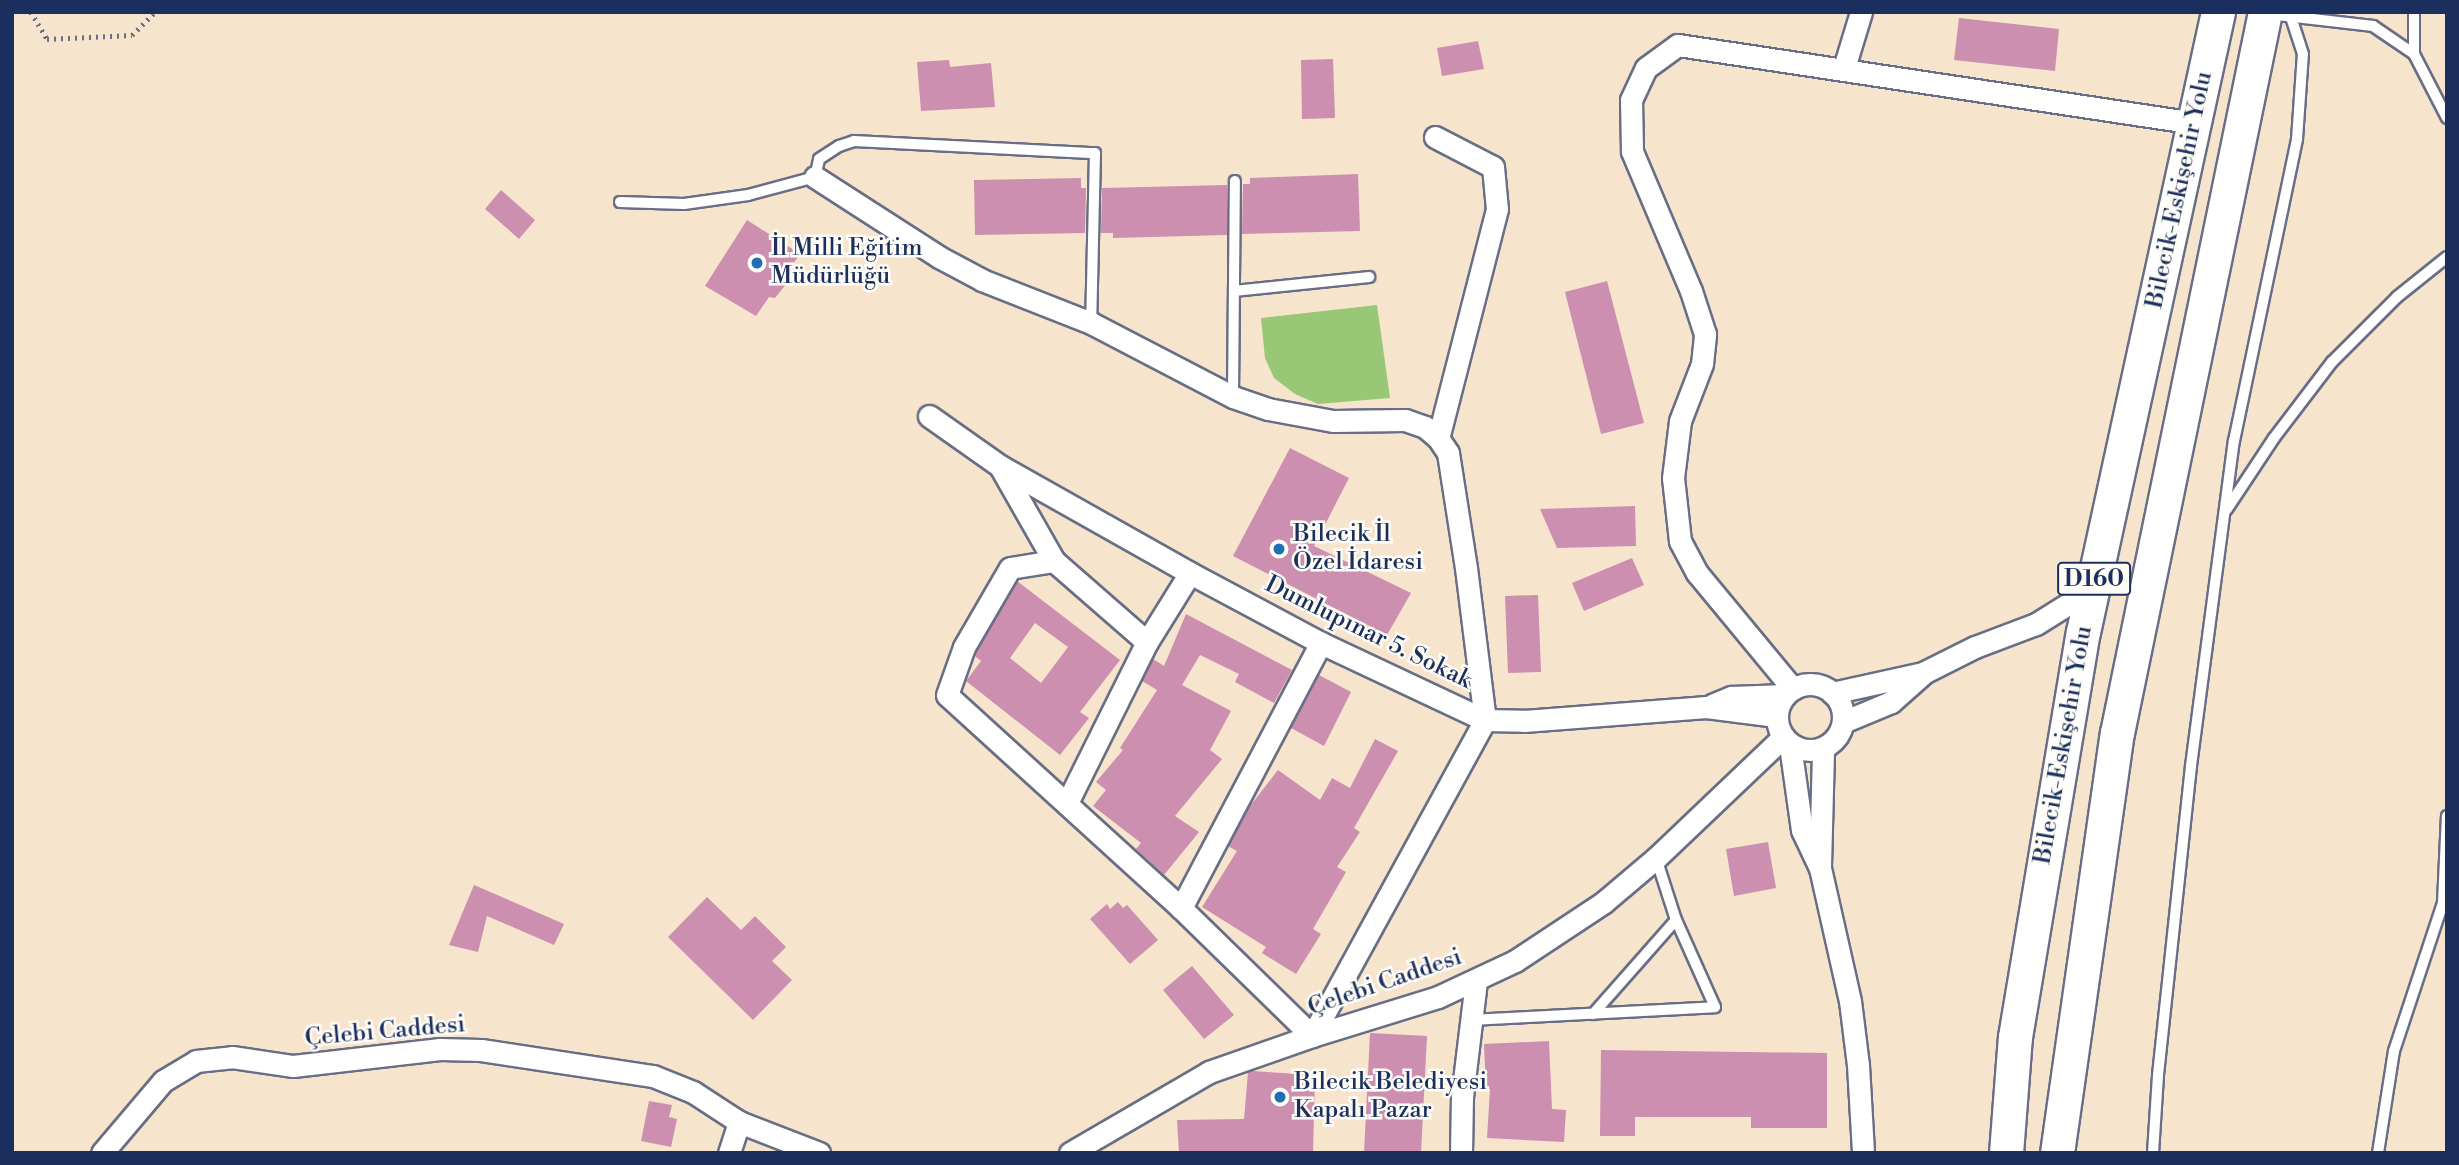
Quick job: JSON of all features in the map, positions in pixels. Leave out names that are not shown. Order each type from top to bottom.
[{"type":"main road","name":"Bilecik-Eskişehir Yolu","points":[[2006,1153],[2015,1038],[2092,589],[2218,12]]},
{"type":"main road","name":"Bilecik-Eskişehir Yolu","points":[[2057,1153],[2117,733],[2271,14]]},
{"type":"street","points":[[1844,68],[1861,12]]},
{"type":"street","points":[[1789,692],[1697,573],[1681,541],[1673,478],[1680,421],[1702,364],[1705,334],[1692,291],[1632,151],[1632,100],[1646,68],[1678,45],[2195,123]]},
{"type":"street","points":[[1435,137],[1493,167],[1497,209],[1438,438]]},
{"type":"street","points":[[815,177],[971,274],[1091,323],[1233,397],[1268,409],[1333,421],[1405,421],[1425,427],[1438,438],[1448,453],[1485,720],[1312,1036],[1181,908],[947,695],[964,647],[1010,568],[1054,561]]},
{"type":"street","name":"Dumlupınar 5. Sokak","points":[[929,416],[1000,466],[1190,573],[1321,643],[1485,720],[1524,721],[1706,707],[1776,716]]},
{"type":"street","points":[[1000,466],[1054,561],[1147,642]]},
{"type":"street","points":[[1067,803],[1147,642],[1190,573]]},
{"type":"street","points":[[1863,1153],[1858,1065],[1850,1001],[1820,868],[1802,830],[1786,741],[1776,716],[1789,692],[1813,684],[1832,692],[1925,672],[1975,647],[2036,624],[2092,589]]},
{"type":"street","points":[[1181,908],[1321,643]]},
{"type":"street","points":[[1843,722],[1891,702],[1925,672]]},
{"type":"street","name":"Dumlupınar 5. Sokak","points":[[1706,707],[1731,697],[1789,692]]},
{"type":"street","points":[[1786,741],[1812,751],[1833,741],[1843,722],[1843,711],[1832,692]]},
{"type":"street","name":"Çelebi Caddesi","points":[[1070,1153],[1209,1072],[1312,1036],[1438,997],[1476,981],[1562,932],[1656,858],[1786,741]]},
{"type":"street","points":[[1820,868],[1823,748]]},
{"type":"street","points":[[1461,1153],[1462,1097],[1476,981]]},
{"type":"street","name":"Çelebi Caddesi","points":[[102,1153],[163,1081],[188,1065],[213,1058],[293,1066],[440,1049],[481,1050],[653,1076],[693,1092],[739,1122],[819,1153]]},
{"type":"street","points":[[729,1153],[739,1122]]},
{"type":"lane","points":[[2414,12],[2414,54],[2447,118]]},
{"type":"lane","points":[[2271,14],[2373,26],[2414,54]]},
{"type":"lane","points":[[2153,1153],[2158,1075],[2191,766],[2234,441],[2297,139],[2303,54],[2271,14]]},
{"type":"lane","points":[[620,202],[652,205],[716,201],[815,177],[819,159],[839,146],[854,141],[1095,153],[1091,323]]},
{"type":"lane","points":[[1233,397],[1235,181]]},
{"type":"lane","points":[[2225,511],[2274,438],[2332,362],[2397,298],[2447,257]]},
{"type":"lane","points":[[1234,291],[1369,277]]},
{"type":"lane","points":[[2378,1153],[2394,1051],[2443,903],[2447,816]]},
{"type":"lane","points":[[1471,1020],[1715,1007],[1676,920],[1656,858]]},
{"type":"lane","points":[[1593,1014],[1676,920]]},
{"type":"path","points":[[31,12],[47,39],[132,35],[155,12]]},
{"type":"green space","points":[[1377,305],[1390,398],[1318,404],[1295,394],[1274,378],[1265,358],[1261,318]]},
{"type":"building","points":[[1959,18],[2059,29],[2055,71],[1954,60]]},
{"type":"building","points":[[1478,41],[1484,69],[1442,76],[1437,48]]},
{"type":"building","points":[[1333,59],[1335,118],[1302,119],[1301,60]]},
{"type":"building","points":[[949,60],[950,67],[991,63],[995,107],[921,111],[917,62]]},
{"type":"building","points":[[1358,174],[1360,231],[1242,234],[1243,184],[1250,184],[1250,178]]},
{"type":"building","points":[[1081,178],[1081,188],[1086,188],[1085,233],[975,235],[974,180]]},
{"type":"building","points":[[1227,185],[1227,235],[1113,238],[1113,233],[1101,233],[1102,188]]},
{"type":"building","points":[[501,190],[535,220],[519,239],[485,209]]},
{"type":"building","name":"İl Milli Eğitim Müdürlüğü","points":[[747,220],[800,254],[788,271],[791,278],[775,298],[769,297],[756,316],[705,286]]},
{"type":"building","points":[[1607,281],[1644,423],[1601,434],[1565,292]]},
{"type":"building","name":"Bilecik İl Özel İdaresi","points":[[1290,448],[1349,478],[1314,546],[1411,593],[1387,635],[1233,556]]},
{"type":"building","points":[[1635,506],[1636,546],[1557,548],[1540,509]]},
{"type":"building","points":[[1632,558],[1644,585],[1584,611],[1572,583]]},
{"type":"building","points":[[1017,581],[1120,660],[1080,712],[1089,718],[1060,755],[966,681],[981,661],[975,656]],"holes":[[[1035,623],[1068,647],[1041,683],[1010,658]]]},
{"type":"building","points":[[1538,595],[1541,672],[1508,673],[1505,596]]},
{"type":"building","points":[[1186,614],[1292,670],[1274,703],[1235,682],[1239,674],[1200,655],[1182,685],[1231,711],[1210,750],[1222,759],[1175,816],[1199,832],[1164,875],[1136,849],[1141,843],[1093,806],[1106,790],[1096,782],[1123,750],[1120,748],[1157,690],[1142,681],[1153,659],[1164,666]]},
{"type":"building","points":[[1319,675],[1351,692],[1324,746],[1291,728]]},
{"type":"building","points":[[1375,739],[1398,751],[1354,828],[1360,832],[1337,867],[1346,872],[1313,929],[1321,934],[1296,974],[1262,953],[1266,947],[1202,907],[1237,851],[1228,846],[1250,806],[1278,770],[1320,800],[1332,778],[1350,788]]},
{"type":"building","points":[[1768,842],[1776,888],[1734,896],[1726,849]]},
{"type":"building","points":[[474,885],[564,924],[554,945],[487,916],[478,952],[449,945]]},
{"type":"building","points":[[707,897],[741,930],[755,916],[786,947],[772,961],[792,980],[753,1020],[668,937]]},
{"type":"building","points":[[1118,902],[1123,908],[1127,905],[1158,940],[1130,964],[1090,919],[1107,904],[1110,909]]},
{"type":"building","points":[[1192,966],[1234,1015],[1204,1039],[1163,990]]},
{"type":"building","points":[[1370,1033],[1427,1036],[1421,1153],[1364,1153]]},
{"type":"building","points":[[1549,1041],[1552,1109],[1566,1110],[1564,1142],[1487,1138],[1490,1089],[1486,1089],[1484,1044]]},
{"type":"building","points":[[1601,1050],[1827,1053],[1827,1128],[1751,1128],[1751,1117],[1635,1117],[1635,1136],[1600,1136]]},
{"type":"building","name":"Bilecik Belediyesi Kapalı Pazar","points":[[1248,1072],[1315,1075],[1313,1153],[1179,1153],[1177,1120],[1244,1119]]},
{"type":"building","points":[[649,1101],[672,1105],[669,1117],[677,1119],[671,1147],[641,1141]]},
{"type":"place","name":"İl Milli Eğitim Müdürlüğü","points":[[757,263]]},
{"type":"place","name":"Bilecik İl Özel İdaresi","points":[[1279,549]]},
{"type":"place","name":"Bilecik Belediyesi Kapalı Pazar","points":[[1280,1097]]}]
